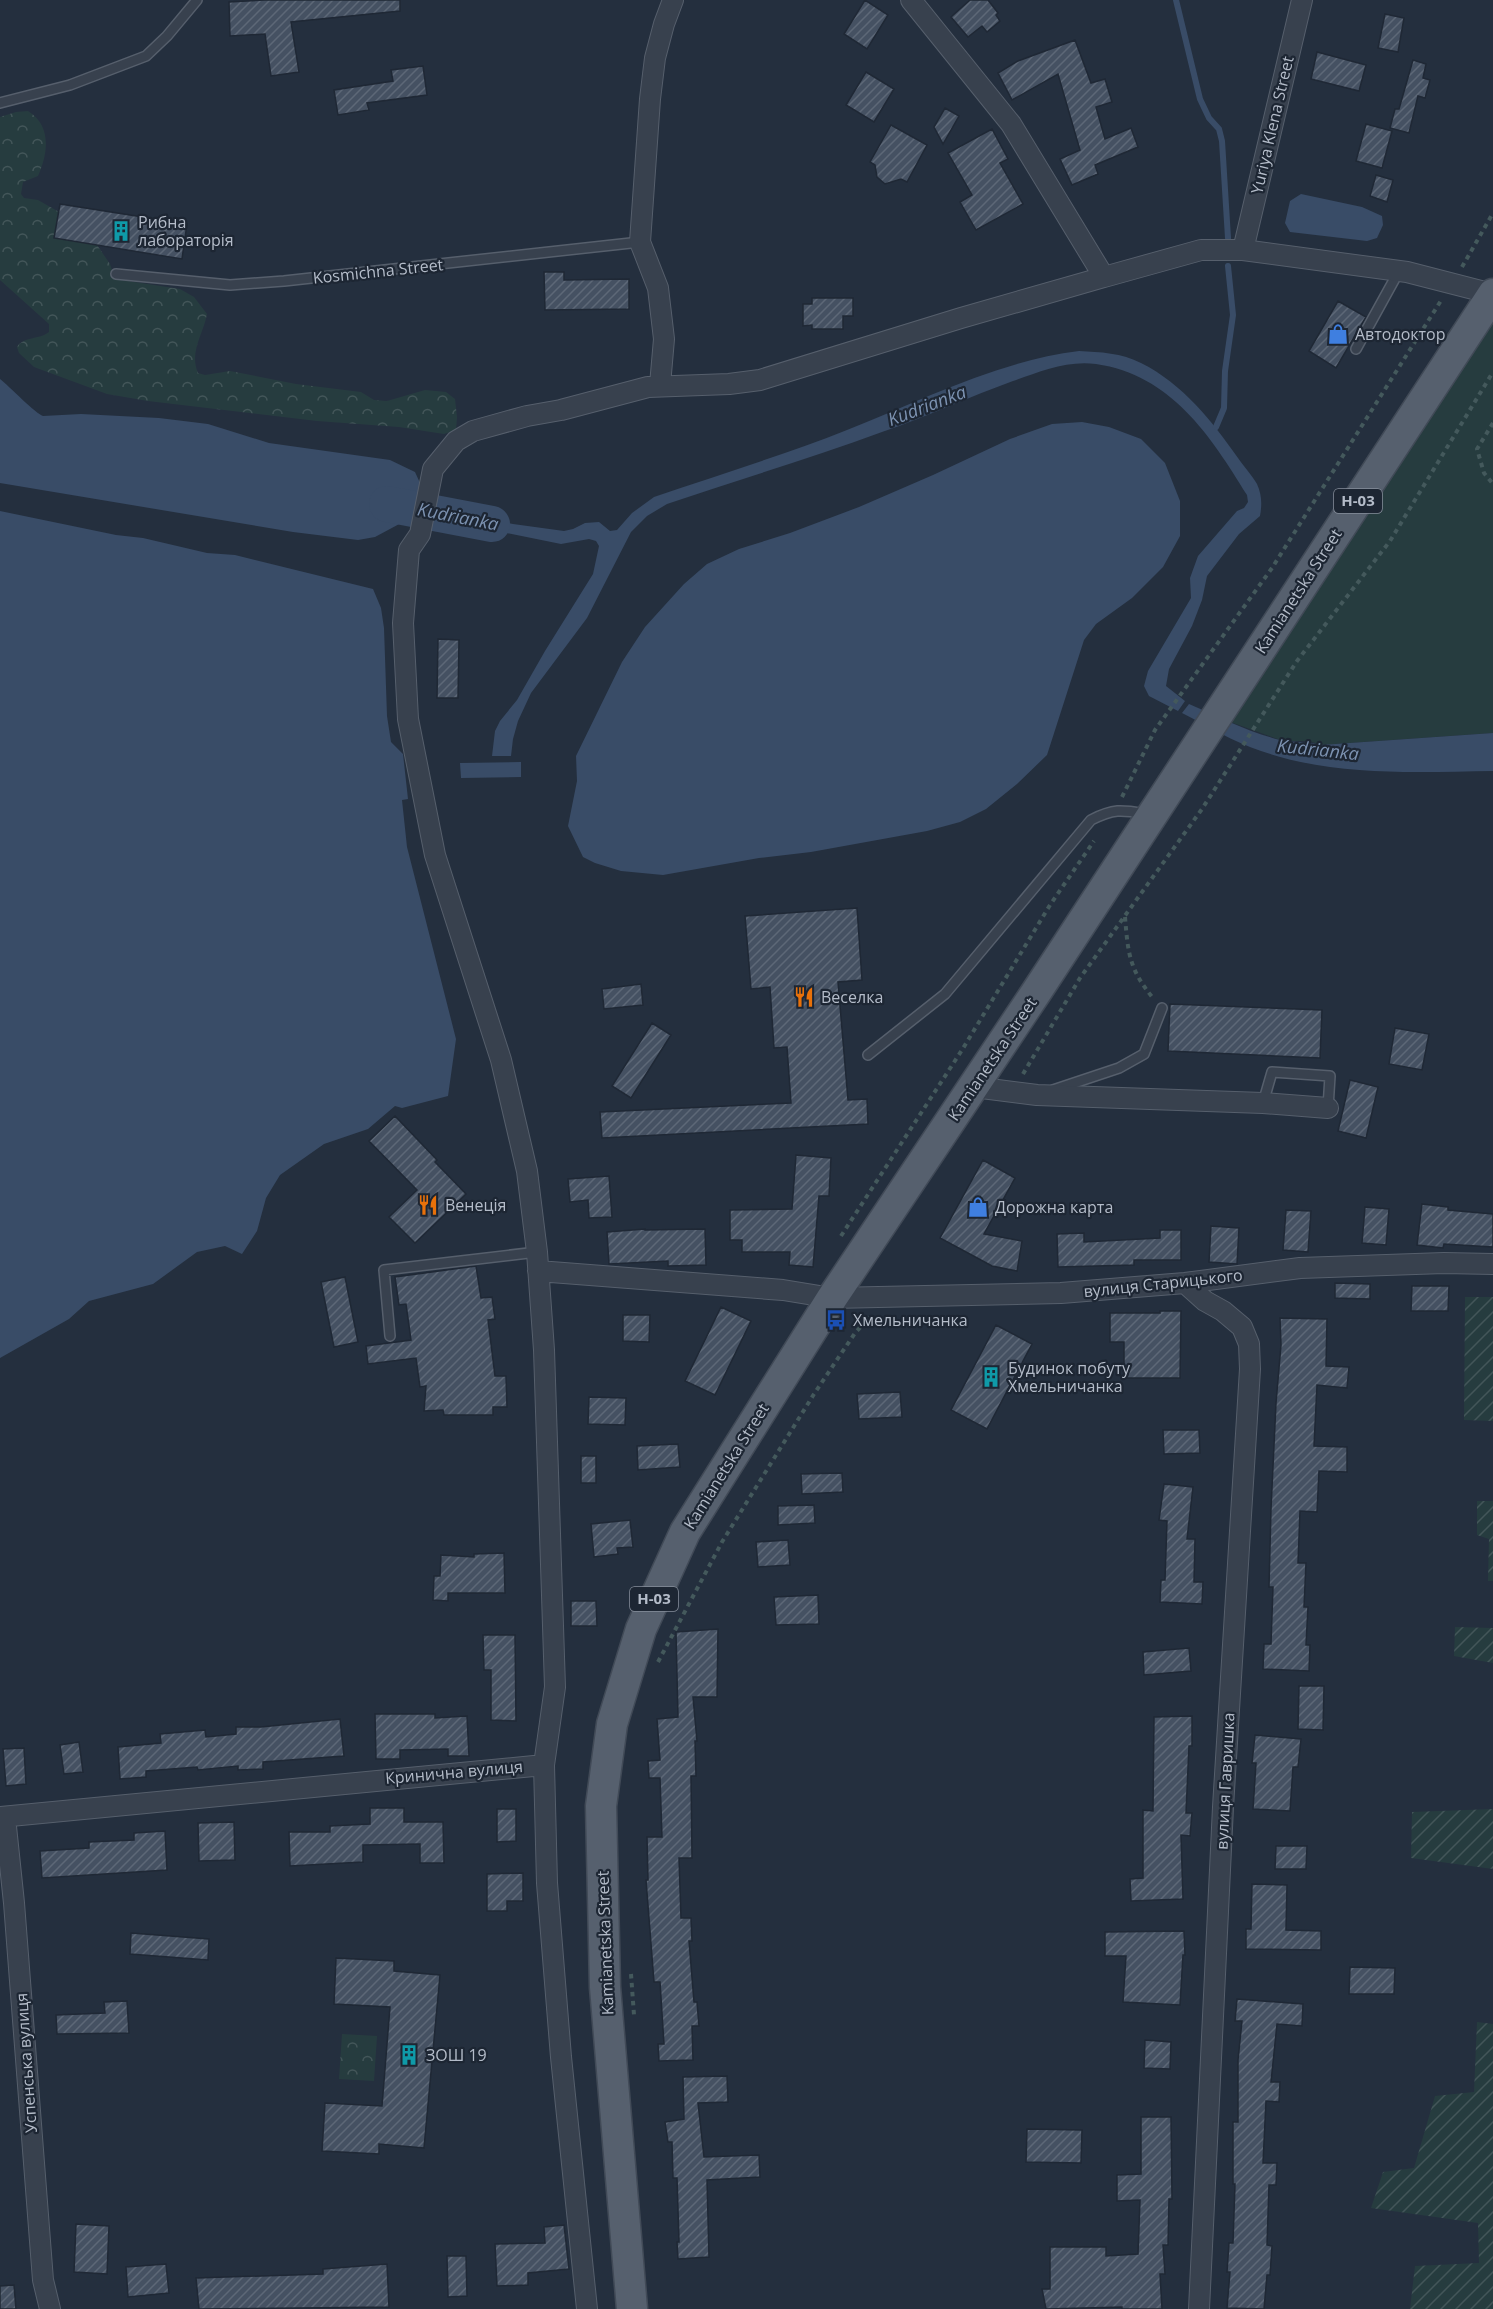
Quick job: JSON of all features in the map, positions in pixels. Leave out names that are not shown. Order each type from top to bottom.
[{"type":"main road","name":"Kamianetska Street","points":[[632,2309],[605,1988],[601,1806],[612,1724],[641,1629],[685,1532],[832,1298],[974,1087],[1493,294]]},
{"type":"street","points":[[660,385],[664,339],[658,288],[640,242],[655,58],[673,0]]},
{"type":"street","points":[[910,0],[1011,123],[1104,277]]},
{"type":"street","name":"Yuriya Klena Street","points":[[1243,250],[1302,0]]},
{"type":"street","points":[[544,1765],[555,1687],[544,1350],[527,1171],[504,1070],[435,855],[408,719],[404,623],[409,550],[420,534],[434,469],[456,441],[473,431],[648,387],[729,384],[760,380],[961,318],[1201,250],[1243,250],[1399,271],[1493,294]]},
{"type":"street","points":[[974,1087],[1037,1095],[1263,1103],[1328,1108]]},
{"type":"street","name":"вулиця Старицького","points":[[537,1261],[783,1290],[832,1298],[1061,1293],[1185,1283],[1300,1268],[1444,1263],[1493,1264]]},
{"type":"street","name":"вулиця Гавришка","points":[[1185,1283],[1204,1301],[1223,1311],[1242,1327],[1250,1344],[1223,1807],[1199,2309]]},
{"type":"street","name":"Кринична вулиця","points":[[2,1817],[253,1791],[544,1765],[549,1915],[587,2309]]},
{"type":"street","name":"Успенська вулиця","points":[[2,1817],[14,1903],[43,2280],[50,2309]]},
{"type":"lane","points":[[0,103],[70,86],[146,56],[167,36],[197,0]]},
{"type":"lane","name":"Kosmichna Street","points":[[116,274],[230,285],[640,242]]},
{"type":"lane","points":[[1356,349],[1399,271]]},
{"type":"lane","points":[[868,1055],[945,994],[1091,820],[1116,811],[1152,814]]},
{"type":"lane","points":[[1037,1095],[1119,1068],[1144,1054],[1162,1008]]},
{"type":"lane","points":[[1263,1103],[1272,1072],[1330,1076],[1328,1108]]},
{"type":"lane","points":[[390,1336],[384,1270],[537,1261]]},
{"type":"path","points":[[835,1245],[962,1050],[1050,905],[1116,811],[1155,730],[1272,568],[1452,284],[1493,213]]},
{"type":"path","points":[[1012,1092],[1080,978],[1202,809],[1297,661],[1390,541],[1493,372]]},
{"type":"path","points":[[1493,423],[1478,449],[1484,473],[1493,484]]},
{"type":"path","points":[[1125,916],[1129,956],[1138,980],[1162,1008]]},
{"type":"path","points":[[657,1665],[722,1542],[814,1394],[855,1333],[890,1296]]},
{"type":"path","points":[[631,1971],[634,2018]]},
{"type":"green space","points":[[28,111],[41,124],[46,149],[38,176],[23,182],[21,194],[24,198],[38,200],[59,212],[55,238],[97,245],[110,264],[115,279],[180,289],[194,297],[207,314],[196,351],[198,373],[205,375],[230,371],[296,384],[361,392],[374,400],[387,401],[425,390],[446,392],[455,399],[456,430],[444,434],[399,427],[317,421],[148,401],[107,394],[34,367],[19,353],[17,347],[24,341],[49,332],[49,324],[0,280],[0,117]]},
{"type":"green space","points":[[1493,315],[1493,733],[1321,745],[1309,741],[1283,741],[1225,720]]},
{"type":"green space","points":[[1465,1297],[1493,1297],[1493,1421],[1464,1420]]},
{"type":"green space","points":[[1477,1501],[1493,1501],[1493,1581],[1488,1581],[1489,1539],[1477,1535]]},
{"type":"green space","points":[[1455,1627],[1493,1628],[1493,1663],[1454,1656]]},
{"type":"green space","points":[[1493,1809],[1493,1869],[1411,1858],[1412,1812]]},
{"type":"green space","points":[[1477,2022],[1493,2024],[1493,2309],[1410,2309],[1415,2266],[1479,2263],[1478,2223],[1371,2208],[1383,2172],[1414,2168],[1435,2096],[1474,2092]]},
{"type":"green space","points":[[342,2034],[377,2036],[374,2081],[339,2079]]},
{"type":"water","points":[[1301,194],[1362,207],[1382,216],[1383,225],[1377,238],[1367,241],[1290,232],[1285,223],[1290,201]]},
{"type":"water","points":[[1079,351],[1126,357],[1141,363],[1170,382],[1195,404],[1218,430],[1255,481],[1260,492],[1260,516],[1239,534],[1207,576],[1202,600],[1192,626],[1169,669],[1166,686],[1185,701],[1178,711],[1149,696],[1144,686],[1148,671],[1191,598],[1190,578],[1198,556],[1237,511],[1244,508],[1248,502],[1247,495],[1203,430],[1167,394],[1123,370],[1085,363],[1033,374],[855,442],[667,504],[647,516],[631,532],[587,618],[531,693],[518,721],[511,756],[492,756],[495,731],[500,721],[517,700],[593,574],[599,546],[596,541],[589,539],[561,544],[443,520],[445,510],[513,524],[564,531],[585,523],[599,522],[610,531],[617,530],[632,513],[654,497],[823,439],[990,372],[1019,363]]},
{"type":"water","points":[[0,379],[43,416],[81,414],[159,418],[208,424],[269,443],[390,460],[415,472],[420,483],[420,494],[396,488],[395,494],[422,500],[419,516],[408,514],[403,522],[375,537],[358,540],[293,532],[0,483]]},
{"type":"water","points":[[1082,422],[1109,427],[1141,439],[1165,463],[1180,501],[1180,536],[1163,567],[1132,598],[1096,624],[1084,640],[1047,755],[1017,784],[986,809],[960,822],[927,831],[811,852],[759,858],[663,875],[621,871],[583,857],[568,826],[577,781],[576,756],[622,662],[645,627],[684,584],[707,564],[739,549],[859,507],[1010,439],[1052,424]]},
{"type":"water","points":[[0,511],[116,535],[143,538],[207,553],[235,555],[373,589],[381,608],[384,628],[387,716],[391,742],[403,754],[408,799],[402,800],[407,847],[456,1039],[448,1096],[402,1108],[395,1106],[368,1129],[324,1144],[280,1175],[266,1198],[257,1231],[242,1254],[225,1246],[197,1252],[153,1284],[89,1301],[69,1319],[0,1358]]},
{"type":"water","points":[[1189,704],[1268,737],[1321,745],[1493,733],[1493,771],[1376,771],[1318,765],[1289,759],[1240,743],[1182,713]]},
{"type":"water","points":[[521,762],[521,777],[461,778],[460,763]]},
{"type":"building","points":[[400,0],[400,11],[291,22],[299,72],[271,76],[265,34],[230,36],[229,2]]},
{"type":"building","points":[[865,0],[888,15],[867,49],[844,34]]},
{"type":"building","points":[[970,0],[988,0],[998,13],[996,15],[1000,21],[987,32],[982,26],[968,37],[951,17]]},
{"type":"building","points":[[1385,14],[1404,18],[1398,52],[1378,48]]},
{"type":"building","points":[[1075,40],[1091,83],[1105,79],[1112,102],[1096,107],[1105,139],[1131,128],[1138,147],[1095,165],[1098,174],[1072,185],[1060,159],[1080,150],[1058,74],[1012,100],[998,73],[1018,61]]},
{"type":"building","points":[[1317,52],[1366,65],[1359,91],[1311,79]]},
{"type":"building","points":[[1413,60],[1426,64],[1423,78],[1430,80],[1425,98],[1418,96],[1409,133],[1390,128],[1395,109],[1399,109]]},
{"type":"building","points":[[423,66],[427,95],[367,103],[369,110],[338,115],[334,90],[393,81],[391,70]]},
{"type":"building","points":[[866,72],[894,89],[874,122],[846,105]]},
{"type":"building","points":[[945,108],[959,116],[943,144],[934,127]]},
{"type":"building","points":[[1366,124],[1392,131],[1382,168],[1356,161]]},
{"type":"building","points":[[891,125],[927,145],[907,182],[901,179],[885,184],[877,177],[875,165],[870,162]]},
{"type":"building","points":[[992,129],[1008,159],[1000,163],[1023,204],[976,230],[960,202],[972,195],[948,153]]},
{"type":"building","points":[[1376,175],[1393,180],[1387,202],[1370,196]]},
{"type":"building","name":"Рибна лабораторія","points":[[60,204],[187,224],[182,259],[54,238]]},
{"type":"building","points":[[544,272],[564,272],[564,280],[629,279],[629,309],[545,310]]},
{"type":"building","points":[[812,298],[853,298],[853,316],[843,316],[843,329],[812,329],[812,325],[803,326],[803,304],[812,304]]},
{"type":"building","points":[[1338,301],[1366,317],[1336,368],[1309,351]]},
{"type":"building","points":[[438,639],[459,640],[458,698],[437,698]]},
{"type":"building","points":[[857,908],[862,980],[838,982],[848,1100],[867,1099],[868,1124],[602,1138],[600,1112],[791,1103],[787,1047],[774,1048],[770,987],[751,989],[745,916]]},
{"type":"building","points":[[641,984],[643,1005],[604,1009],[602,989]]},
{"type":"building","points":[[1170,1004],[1322,1010],[1320,1058],[1168,1051]]},
{"type":"building","points":[[652,1023],[671,1035],[631,1098],[612,1086]]},
{"type":"building","points":[[1395,1028],[1429,1034],[1422,1070],[1389,1064]]},
{"type":"building","points":[[1350,1080],[1378,1087],[1366,1138],[1338,1131]]},
{"type":"building","points":[[395,1116],[466,1194],[415,1243],[389,1217],[417,1190],[369,1141]]},
{"type":"building","points":[[796,1155],[831,1158],[829,1196],[819,1196],[813,1267],[789,1265],[790,1252],[742,1252],[742,1240],[730,1240],[730,1210],[792,1209]]},
{"type":"building","points":[[983,1160],[1015,1178],[984,1234],[1022,1241],[1017,1271],[992,1266],[940,1238]]},
{"type":"building","points":[[609,1176],[612,1217],[589,1218],[588,1200],[570,1202],[568,1179]]},
{"type":"building","points":[[1422,1204],[1448,1207],[1448,1210],[1493,1214],[1493,1247],[1444,1244],[1443,1248],[1417,1245]]},
{"type":"building","points":[[1365,1207],[1389,1209],[1386,1245],[1362,1243]]},
{"type":"building","points":[[1286,1210],[1311,1211],[1308,1252],[1283,1250]]},
{"type":"building","points":[[1211,1226],[1239,1228],[1237,1264],[1209,1262]]},
{"type":"building","points":[[645,1229],[705,1229],[706,1265],[668,1266],[668,1261],[609,1264],[607,1232]]},
{"type":"building","points":[[1160,1230],[1181,1230],[1181,1260],[1134,1260],[1134,1265],[1058,1267],[1057,1234],[1084,1233],[1084,1242],[1160,1238]]},
{"type":"building","points":[[476,1266],[481,1298],[492,1297],[495,1319],[488,1320],[495,1376],[506,1376],[507,1407],[493,1407],[493,1415],[444,1415],[443,1410],[424,1411],[426,1386],[420,1387],[416,1358],[368,1364],[366,1346],[411,1340],[406,1304],[399,1305],[395,1277]]},
{"type":"building","points":[[345,1277],[358,1342],[334,1347],[321,1282]]},
{"type":"building","points":[[1335,1283],[1370,1284],[1370,1299],[1335,1298]]},
{"type":"building","points":[[1412,1286],[1449,1286],[1448,1311],[1411,1311]]},
{"type":"building","points":[[721,1307],[751,1321],[715,1395],[685,1381]]},
{"type":"building","points":[[1160,1311],[1181,1311],[1180,1378],[1124,1378],[1124,1342],[1110,1342],[1110,1313],[1160,1313]]},
{"type":"building","points":[[623,1315],[650,1315],[649,1342],[623,1341]]},
{"type":"building","points":[[1280,1318],[1327,1319],[1326,1366],[1349,1367],[1347,1388],[1317,1385],[1314,1446],[1347,1447],[1347,1472],[1319,1471],[1317,1512],[1300,1511],[1298,1563],[1306,1563],[1304,1607],[1308,1607],[1306,1645],[1310,1645],[1309,1671],[1263,1669],[1264,1644],[1271,1644],[1273,1587],[1269,1587],[1271,1509],[1281,1345]]},
{"type":"building","name":"Будинок побуту Хмельничанка","points":[[996,1325],[1032,1344],[987,1429],[951,1410]]},
{"type":"building","points":[[900,1392],[902,1417],[859,1419],[857,1394]]},
{"type":"building","points":[[589,1397],[626,1398],[625,1425],[588,1424]]},
{"type":"building","points":[[1163,1430],[1199,1430],[1200,1453],[1164,1454]]},
{"type":"building","points":[[678,1444],[680,1467],[638,1470],[637,1446]]},
{"type":"building","points":[[581,1456],[596,1456],[596,1483],[581,1483]]},
{"type":"building","points":[[842,1473],[843,1492],[802,1494],[801,1474]]},
{"type":"building","points":[[1164,1484],[1193,1487],[1187,1539],[1195,1539],[1194,1582],[1203,1582],[1202,1604],[1160,1602],[1161,1580],[1165,1580],[1167,1521],[1159,1520]]},
{"type":"building","points":[[814,1505],[815,1523],[778,1525],[778,1506]]},
{"type":"building","points":[[630,1520],[633,1547],[617,1548],[618,1554],[594,1557],[591,1524]]},
{"type":"building","points":[[788,1540],[790,1565],[758,1567],[756,1542]]},
{"type":"building","points":[[504,1553],[505,1593],[448,1593],[448,1601],[433,1600],[434,1576],[440,1576],[441,1555],[474,1557],[474,1554]]},
{"type":"building","points":[[818,1595],[819,1624],[776,1625],[774,1597]]},
{"type":"building","points":[[571,1601],[596,1601],[597,1626],[571,1626]]},
{"type":"building","points":[[718,1629],[717,1697],[693,1697],[697,1741],[695,1741],[696,1776],[691,1776],[692,1858],[679,1858],[681,1918],[691,1918],[692,1941],[689,1941],[694,2002],[697,2002],[699,2026],[692,2026],[693,2060],[659,2061],[658,2044],[664,2044],[660,1982],[654,1982],[646,1880],[648,1880],[647,1837],[662,1837],[660,1778],[649,1778],[648,1761],[660,1760],[657,1719],[678,1717],[676,1632]]},
{"type":"building","points":[[483,1635],[515,1635],[516,1721],[491,1720],[491,1670],[484,1670]]},
{"type":"building","points":[[1189,1648],[1191,1671],[1144,1675],[1143,1652]]},
{"type":"building","points":[[1299,1686],[1324,1686],[1323,1730],[1298,1729]]},
{"type":"building","points":[[375,1714],[435,1714],[435,1718],[467,1716],[469,1756],[448,1756],[448,1749],[400,1750],[400,1759],[376,1759]]},
{"type":"building","points":[[1192,1716],[1192,1746],[1189,1746],[1186,1813],[1192,1813],[1190,1836],[1181,1835],[1183,1899],[1131,1901],[1130,1879],[1143,1878],[1143,1810],[1153,1811],[1154,1717]]},
{"type":"building","points":[[340,1719],[344,1756],[263,1762],[263,1769],[238,1770],[238,1766],[198,1770],[197,1767],[146,1771],[146,1777],[120,1779],[118,1747],[161,1743],[160,1734],[205,1730],[206,1737],[236,1734],[236,1727],[261,1727]]},
{"type":"building","points":[[1255,1735],[1301,1739],[1298,1767],[1293,1767],[1290,1811],[1253,1809],[1256,1763],[1252,1763]]},
{"type":"building","points":[[79,1742],[83,1772],[64,1774],[60,1745]]},
{"type":"building","points":[[24,1748],[26,1784],[6,1786],[3,1749]]},
{"type":"building","points":[[370,1808],[404,1808],[404,1822],[443,1822],[444,1863],[420,1863],[420,1844],[363,1845],[363,1862],[290,1866],[289,1832],[330,1832],[330,1826],[370,1824]]},
{"type":"building","points":[[497,1809],[516,1809],[516,1841],[497,1842]]},
{"type":"building","points":[[234,1822],[235,1860],[199,1861],[198,1823]]},
{"type":"building","points":[[165,1831],[167,1870],[42,1878],[40,1851],[89,1848],[89,1842],[134,1840],[134,1833]]},
{"type":"building","points":[[1276,1846],[1307,1846],[1306,1869],[1275,1869]]},
{"type":"building","points":[[523,1873],[523,1901],[507,1901],[507,1911],[487,1911],[487,1874]]},
{"type":"building","points":[[1252,1884],[1287,1885],[1286,1930],[1321,1931],[1321,1950],[1246,1949],[1246,1929],[1251,1929]]},
{"type":"building","points":[[1184,1931],[1185,1955],[1183,1955],[1180,2005],[1123,2002],[1126,1956],[1105,1956],[1105,1932]]},
{"type":"building","points":[[131,1933],[209,1939],[208,1960],[130,1954]]},
{"type":"building","name":"ЗОШ 19","points":[[336,1958],[394,1961],[394,1971],[440,1975],[424,2148],[379,2144],[379,2154],[322,2151],[325,2103],[382,2106],[390,2007],[334,2004]]},
{"type":"building","points":[[1350,1967],[1395,1968],[1394,1994],[1349,1994]]},
{"type":"building","points":[[1237,1999],[1303,2004],[1302,2026],[1277,2024],[1271,2082],[1280,2082],[1279,2102],[1266,2101],[1263,2163],[1277,2163],[1276,2185],[1269,2185],[1267,2245],[1272,2246],[1264,2309],[1227,2308],[1230,2272],[1227,2272],[1229,2243],[1233,2243],[1235,2184],[1233,2184],[1233,2122],[1238,2122],[1238,2060],[1242,2021],[1235,2021]]},
{"type":"building","points":[[127,2001],[129,2033],[57,2034],[56,2015],[105,2013],[104,2002]]},
{"type":"building","points":[[1145,2040],[1171,2042],[1170,2069],[1144,2068]]},
{"type":"building","points":[[727,2076],[728,2102],[698,2103],[704,2157],[759,2155],[760,2177],[707,2180],[709,2257],[678,2259],[677,2178],[673,2178],[672,2142],[668,2142],[665,2122],[684,2119],[683,2077]]},
{"type":"building","points":[[1141,2117],[1171,2117],[1172,2199],[1169,2199],[1168,2245],[1163,2245],[1165,2274],[1160,2274],[1162,2309],[1122,2309],[1122,2307],[1046,2309],[1042,2289],[1050,2289],[1050,2247],[1106,2247],[1106,2256],[1138,2254],[1140,2200],[1117,2201],[1117,2175],[1141,2174]]},
{"type":"building","points":[[1027,2129],[1082,2130],[1081,2163],[1026,2162]]},
{"type":"building","points":[[76,2224],[109,2226],[107,2274],[74,2272]]},
{"type":"building","points":[[564,2225],[569,2269],[528,2273],[528,2285],[497,2286],[495,2244],[545,2243],[544,2227]]},
{"type":"building","points":[[447,2256],[466,2256],[467,2296],[448,2297]]},
{"type":"building","points":[[166,2264],[169,2293],[128,2297],[126,2267]]},
{"type":"building","points":[[387,2264],[389,2307],[199,2309],[196,2278],[323,2274],[323,2269]]},
{"type":"building","points":[[14,2285],[16,2309],[0,2309],[0,2286]]},
{"type":"waterway","points":[[1176,0],[1200,99],[1209,118],[1219,129],[1222,141],[1228,238]]},
{"type":"waterway","points":[[1216,427],[1224,408],[1225,371],[1233,315],[1228,266]]},
{"type":"waterway","name":"Kudrianka","points":[[387,504],[492,524]]},
{"type":"place","name":"Рибна лабораторія","points":[[121,231]]},
{"type":"place","name":"Автодоктор","points":[[1338,334]]},
{"type":"place","name":"Веселка","points":[[804,997]]},
{"type":"place","name":"Венеція","points":[[428,1205]]},
{"type":"place","name":"Дорожна карта","points":[[978,1207]]},
{"type":"place","name":"Хмельничанка","points":[[836,1320]]},
{"type":"place","name":"Будинок побуту Хмельничанка","points":[[991,1377]]},
{"type":"place","name":"ЗОШ 19","points":[[409,2055]]}]
